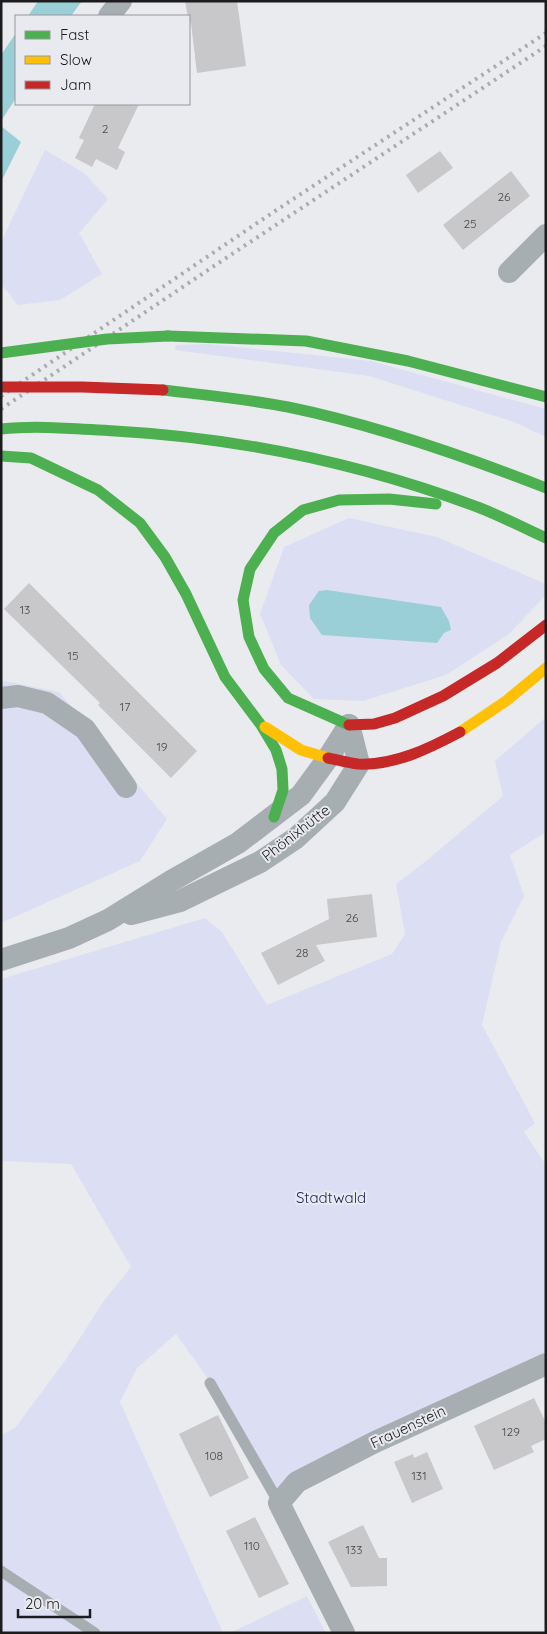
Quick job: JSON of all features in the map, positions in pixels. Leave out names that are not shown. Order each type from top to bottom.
[{"type":"main road","points":[[1,353],[98,340],[168,336],[306,340],[408,361],[546,397]]},
{"type":"main road","points":[[1,387],[106,386],[163,390],[305,410],[402,436],[546,488]]},
{"type":"main road","points":[[1,429],[30,426],[138,432],[218,440],[298,454],[396,479],[482,509],[546,538]]},
{"type":"main road","points":[[1,456],[31,458],[98,490],[140,523],[165,557],[186,594],[224,677],[261,724],[276,750],[282,769],[283,790],[274,817]]},
{"type":"main road","points":[[482,509],[388,499],[339,500],[302,510],[274,533],[250,569],[243,600],[249,637],[264,669],[288,698],[348,725],[374,724],[395,718],[443,696],[497,663],[546,625]]},
{"type":"main road","points":[[261,724],[301,750],[328,758],[360,764],[410,756],[451,737],[509,700],[546,668]]},
{"type":"street","points":[[110,15],[121,1]]},
{"type":"street","points":[[509,272],[546,235]]},
{"type":"street","points":[[1,698],[18,696],[47,703],[85,729],[126,787]]},
{"type":"street","points":[[348,725],[360,764]]},
{"type":"street","name":"Phönixhütte","points":[[1,960],[69,938],[108,920],[238,843],[301,795],[328,758],[348,725]]},
{"type":"street","name":"Phönixhütte","points":[[108,920],[180,901],[260,862],[296,838],[335,802],[360,764]]},
{"type":"street","name":"Frauenstein","points":[[279,1503],[297,1482],[366,1446],[546,1364]]},
{"type":"street","points":[[279,1503],[344,1633]]},
{"type":"lane","points":[[210,1384],[279,1503]]},
{"type":"lane","points":[[1,1571],[94,1633]]},
{"type":"green space","points":[[45,150],[84,173],[108,199],[79,233],[102,274],[60,300],[18,305],[1,284],[1,242]]},
{"type":"green space","points":[[208,344],[371,361],[546,409],[546,437],[514,422],[369,376],[175,350],[176,345]]},
{"type":"green space","points":[[349,518],[437,537],[546,584],[546,595],[509,634],[446,675],[363,701],[314,699],[281,665],[260,614],[284,547]]},
{"type":"green space","points":[[5,681],[59,692],[167,819],[140,861],[1,923],[1,682]]},
{"type":"green space","name":"Stadtwald","points":[[546,717],[546,832],[510,855],[524,896],[501,942],[482,1025],[535,1123],[524,1132],[546,1165],[546,1357],[278,1500],[206,1376],[176,1334],[137,1368],[120,1402],[223,1633],[1,1633],[1,1435],[15,1428],[67,1358],[103,1302],[131,1267],[71,1164],[1,1161],[1,979],[205,918],[222,932],[267,1005],[392,954],[405,934],[396,884],[503,796],[495,761]]},
{"type":"green space","points":[[307,1596],[326,1633],[230,1633]]},
{"type":"shaded area","points":[[38,1],[82,1],[72,15],[29,15]]},
{"type":"shaded area","points":[[15,34],[15,100],[1,121],[1,55]]},
{"type":"shaded area","points":[[1,126],[21,142],[1,182]]},
{"type":"shaded area","points":[[327,590],[441,607],[449,621],[451,630],[444,633],[437,643],[322,635],[310,618],[309,605],[319,591]]},
{"type":"building","points":[[185,1],[237,1],[246,66],[197,73],[190,15],[188,15]]},
{"type":"building","points":[[95,105],[139,105],[118,148],[125,152],[117,170],[96,159],[92,167],[75,158],[84,140],[79,138]]},
{"type":"building","points":[[440,151],[453,168],[418,193],[406,175]]},
{"type":"building","points":[[511,171],[530,196],[463,250],[443,225]]},
{"type":"building","points":[[29,583],[197,751],[171,778],[98,705],[100,703],[4,609]]},
{"type":"building","points":[[372,894],[377,937],[316,945],[325,961],[278,985],[261,953],[329,919],[327,899]]},
{"type":"building","points":[[534,1398],[546,1423],[546,1439],[531,1446],[534,1452],[494,1470],[474,1426]]},
{"type":"building","points":[[218,1415],[249,1478],[210,1497],[179,1434]]},
{"type":"building","points":[[427,1452],[443,1489],[412,1503],[394,1462],[413,1454],[414,1458]]},
{"type":"building","points":[[255,1517],[289,1584],[259,1598],[226,1531]]},
{"type":"building","points":[[363,1525],[379,1558],[387,1558],[387,1586],[351,1587],[328,1542]]},
{"type":"railway","points":[[1,396],[275,211],[546,33]]},
{"type":"railway","points":[[1,409],[546,46]]},
{"type":"traffic: fast","points":[[168,336],[306,341],[408,361],[546,397]]},
{"type":"traffic: fast","points":[[1,353],[107,339],[168,336]]},
{"type":"traffic: fast","points":[[163,390],[273,404],[321,414],[451,453],[546,488]]},
{"type":"traffic: fast","points":[[1,429],[29,427],[115,431],[208,440],[255,447],[346,466],[436,492],[489,511],[546,538]]},
{"type":"traffic: fast","points":[[1,456],[31,458],[98,490],[140,523],[165,557],[186,594],[225,677],[261,725],[276,750],[282,769],[283,790],[274,817]]},
{"type":"traffic: fast","points":[[349,725],[288,698],[264,669],[249,637],[243,600],[250,569],[274,533],[303,510],[339,500],[389,499],[436,504]]},
{"type":"traffic: slow","points":[[460,732],[506,701],[546,668]]},
{"type":"traffic: slow","points":[[265,727],[301,750],[328,758]]},
{"type":"traffic: jam","points":[[1,387],[163,390]]},
{"type":"traffic: jam","points":[[349,725],[374,724],[395,718],[443,696],[497,663],[546,625]]},
{"type":"traffic: jam","points":[[328,758],[358,764],[385,762],[424,750],[460,732]]}]
